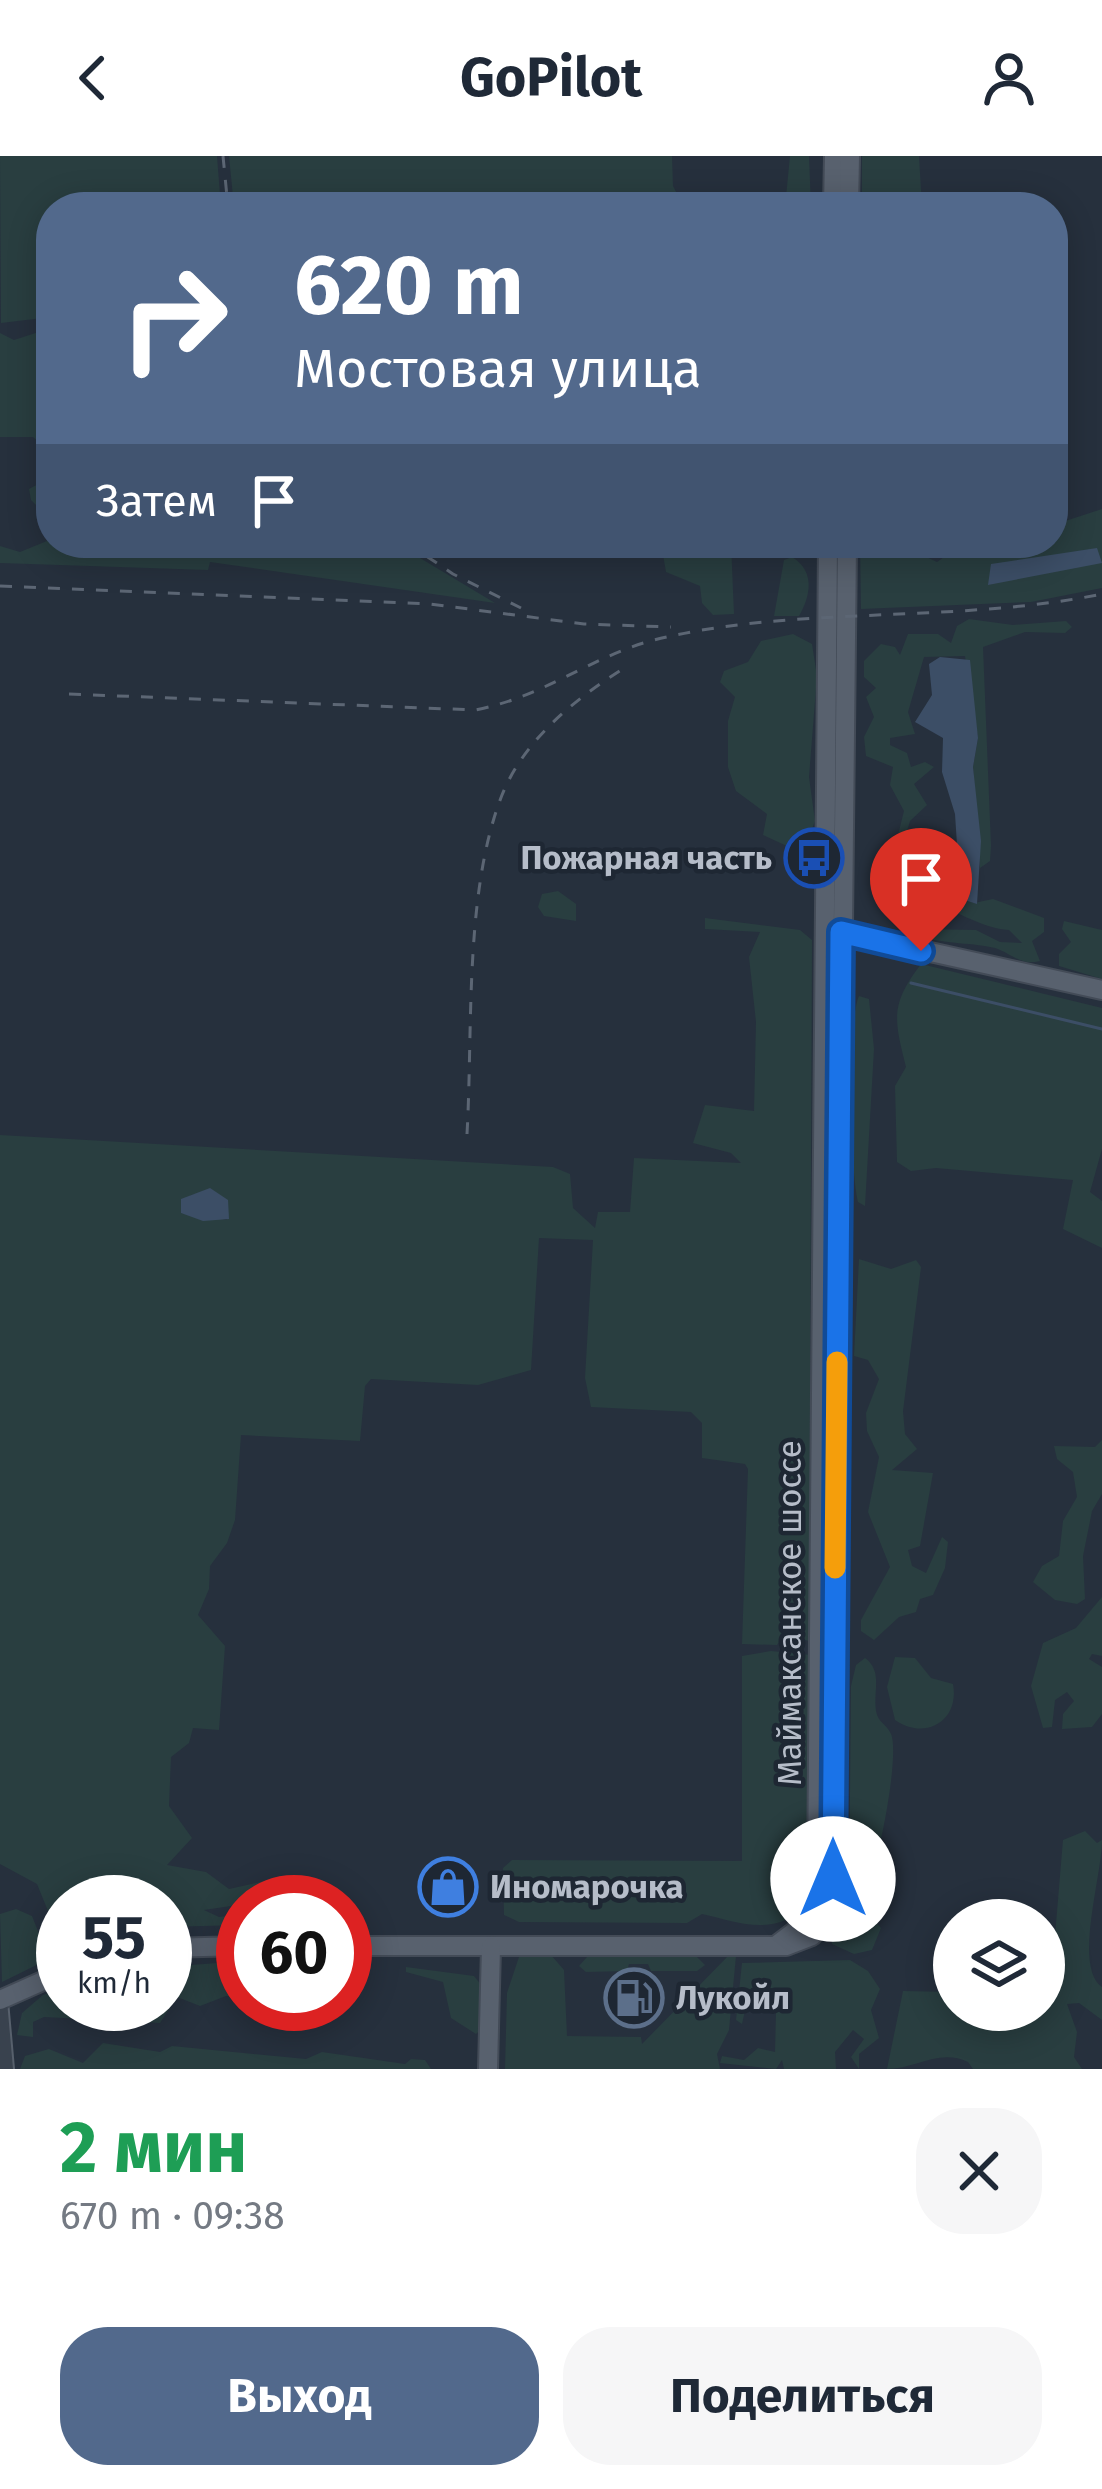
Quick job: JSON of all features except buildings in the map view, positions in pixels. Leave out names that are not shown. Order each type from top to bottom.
[{"type":"main road","points":[[833,192],[834,156]]},
{"type":"main road","points":[[849,192],[850,156]]},
{"type":"main road","name":"Маймаксанское шоссе","points":[[491,1947],[774,1946],[812,1936],[829,1906],[833,1879],[828,558]]},
{"type":"main road","name":"Маймаксанское шоссе","points":[[832,930],[846,558]]},
{"type":"main road","points":[[832,930],[1102,990]]},
{"type":"main road","points":[[372,1946],[491,1947],[488,2069]]},
{"type":"main road","points":[[0,2000],[36,1984]]},
{"type":"street","points":[[0,2000],[6,2069]]},
{"type":"green space","points":[[0,156],[217,156],[220,192],[36,192],[36,319],[1,323]]},
{"type":"green space","points":[[229,156],[672,156],[676,192],[233,192]]},
{"type":"green space","points":[[790,156],[809,156],[810,192],[786,192]]},
{"type":"green space","points":[[862,156],[919,156],[921,192],[862,192]]},
{"type":"green space","points":[[0,333],[14,340],[36,333],[36,440],[0,437]]},
{"type":"green space","points":[[36,485],[36,505],[31,500],[29,489]]},
{"type":"green space","points":[[1102,509],[1102,588],[1031,602],[861,609],[860,558],[937,562],[943,558],[1068,558],[1068,520]]},
{"type":"green space","points":[[36,545],[36,558],[420,558],[495,603],[210,562],[208,570],[0,563],[0,546],[20,552]]},
{"type":"green space","points":[[664,558],[732,558],[734,614],[713,615],[702,603],[700,586],[666,572]]},
{"type":"green space","points":[[793,558],[807,576],[806,600],[799,616],[774,616],[784,560]]},
{"type":"green space","points":[[969,619],[1013,625],[1066,621],[1072,627],[1065,633],[1025,632],[983,647],[991,846],[990,861],[980,868],[973,767],[978,738],[965,656],[924,657],[908,712],[915,734],[890,738],[890,745],[907,753],[911,767],[925,762],[934,767],[914,784],[927,805],[910,821],[905,838],[898,835],[904,811],[890,785],[893,767],[866,756],[864,737],[874,717],[866,697],[876,688],[864,677],[864,661],[881,644],[895,647],[900,655],[908,634],[938,634],[951,643],[957,626]]},
{"type":"green space","points":[[793,634],[812,644],[817,676],[809,777],[815,821],[805,847],[789,847],[763,835],[767,814],[736,791],[728,767],[728,721],[735,697],[720,682],[724,671],[748,662],[761,641]]},
{"type":"green space","points":[[923,887],[974,903],[993,899],[1044,918],[1044,932],[1032,941],[1040,961],[1022,961],[988,946],[918,936],[921,929],[976,930],[1000,942],[1022,943],[1009,930],[922,898]]},
{"type":"green space","points":[[558,891],[576,904],[576,921],[544,916],[538,907],[542,894]]},
{"type":"green space","points":[[705,918],[800,930],[812,940],[809,1641],[784,1635],[777,1645],[742,1644],[748,1469],[745,1464],[702,1458],[702,1423],[691,1412],[591,1407],[585,1378],[593,1240],[539,1238],[531,1370],[478,1385],[371,1379],[365,1386],[360,1441],[241,1435],[235,1520],[227,1543],[210,1566],[209,1589],[198,1615],[225,1646],[219,1730],[193,1728],[189,1743],[171,1757],[169,1806],[192,1838],[167,1865],[206,1872],[216,1879],[216,1908],[204,1910],[216,1916],[216,1926],[192,1926],[192,1875],[36,1875],[36,1883],[0,1864],[0,1135],[553,1167],[570,1174],[573,1208],[595,1228],[598,1212],[630,1212],[634,1158],[741,1163],[731,1153],[693,1143],[705,1105],[754,1111],[756,1022],[749,957],[760,932],[705,929]],"holes":[[[199,1194],[227,1220],[181,1213],[191,1195]]]},
{"type":"green space","points":[[1064,921],[1102,930],[1102,979],[1059,966],[1059,954],[1071,942],[1062,929]]},
{"type":"green space","points":[[921,964],[1102,1008],[1102,1149],[1090,1192],[1102,1201],[1102,1248],[1063,1229],[1073,1180],[936,1168],[911,1171],[897,1162],[895,1086],[906,1067],[897,1013]]},
{"type":"green space","points":[[859,996],[869,999],[874,1049],[865,1206],[858,1202],[855,1186],[852,1131],[851,1065]]},
{"type":"green space","points":[[859,1259],[891,1269],[916,1260],[921,1267],[903,1411],[905,1434],[917,1449],[892,1470],[933,1473],[920,1546],[908,1550],[912,1566],[926,1573],[942,1537],[948,1542],[945,1568],[933,1595],[920,1599],[916,1612],[899,1617],[874,1640],[861,1631],[861,1620],[890,1567],[868,1512],[879,1457],[867,1431],[866,1413],[879,1379],[868,1360],[854,1356]]},
{"type":"green space","points":[[1102,1440],[1102,1494],[1092,1511],[1083,1556],[1085,1599],[1077,1604],[1055,1600],[1033,1582],[1042,1566],[1059,1556],[1063,1521],[1077,1497],[1073,1472],[1057,1459],[1054,1446],[1095,1447]]},
{"type":"green space","points":[[1102,1597],[1102,1656],[1092,1654],[1089,1659],[1102,1667],[1102,1714],[1092,1727],[1062,1729],[1063,1714],[1074,1701],[1067,1692],[1055,1700],[1052,1727],[1043,1728],[1031,1686],[1043,1643],[1076,1628]]},
{"type":"green space","points":[[771,1651],[811,1655],[810,1876],[797,1914],[762,1925],[702,1914],[687,1923],[519,1922],[504,1915],[503,1868],[512,1860],[742,1861],[742,1656]]},
{"type":"green space","points":[[895,1657],[915,1658],[931,1678],[953,1684],[951,1708],[938,1724],[918,1728],[895,1720],[887,1687]]},
{"type":"green space","points":[[865,1658],[876,1675],[877,1715],[891,1734],[893,1747],[878,1853],[857,1909],[849,1901],[851,1686],[856,1665]]},
{"type":"green space","points":[[1085,1831],[1097,1843],[1102,1840],[1089,1941],[1094,1976],[1102,1987],[1102,2020],[1079,2003],[1067,2004],[1077,2032],[1074,2057],[1082,2069],[973,2069],[968,2062],[947,2057],[887,2069],[903,1991],[933,1992],[933,2031],[1065,2031],[1065,1899],[1058,1899],[1063,1840]]},
{"type":"green space","points":[[16,1909],[32,1916],[36,1926],[36,1965],[2,1982],[0,1914]]},
{"type":"green space","points":[[873,1919],[881,1928],[872,1950],[854,1954],[832,1944],[832,1937],[847,1936],[853,1924]]},
{"type":"green space","points":[[520,1954],[551,1955],[564,1970],[567,2036],[641,2037],[642,2044],[728,1956],[736,1956],[729,2030],[717,2054],[720,2069],[505,2069],[507,1993]]},
{"type":"green space","points":[[696,1956],[705,1965],[697,1971],[651,1971],[648,1964],[629,1964],[627,1971],[586,1972],[579,1966],[587,1957]]},
{"type":"green space","points":[[850,1960],[868,1971],[880,1989],[871,2010],[879,2038],[859,2054],[859,2069],[851,2057],[864,2039],[853,2030],[835,2052],[836,2069],[784,2069],[782,2060],[776,2069],[720,2063],[722,2056],[744,2060],[758,2048],[775,2052],[776,2012],[746,2006],[742,2024],[736,2020],[742,1963]]},
{"type":"green space","points":[[216,1963],[216,2000],[200,2006],[192,2003],[192,1965]]},
{"type":"green space","points":[[406,1967],[474,1976],[482,1986],[479,2031],[476,2034],[451,2018],[443,1982],[406,1972]]},
{"type":"green space","points":[[36,2001],[33,2037],[17,2035],[22,2013]]},
{"type":"green space","points":[[103,2043],[160,2052],[172,2046],[306,2059],[322,2052],[405,2064],[411,2059],[425,2060],[431,2069],[20,2069],[25,2056],[49,2049],[83,2063]]},
{"type":"water","points":[[1097,548],[1102,563],[988,585],[991,564],[1068,558],[1068,552]]},
{"type":"water","points":[[940,657],[970,660],[981,841],[977,904],[923,887],[958,860],[955,814],[942,772],[943,738],[915,722],[932,695],[929,664]]},
{"type":"water","points":[[210,1188],[228,1200],[229,1219],[203,1221],[181,1213],[181,1199]]},
{"type":"waterway","points":[[911,983],[1102,1029]]},
{"type":"railway","points":[[223,156],[227,192]]},
{"type":"railway","points":[[429,558],[521,608]]},
{"type":"railway","points":[[0,586],[430,604],[584,624],[671,627]]},
{"type":"railway","points":[[69,694],[475,710],[523,696],[631,647],[707,629],[990,609],[1102,594]]},
{"type":"railway","points":[[467,1134],[476,917],[481,874],[502,795],[523,756],[552,723],[621,670]]},
{"type":"slow traffic","points":[[835,1568],[837,1362]]},
{"type":"place","name":"Пожарная часть","points":[[814,858]]},
{"type":"place","name":"Иномарочка","points":[[448,1887]]},
{"type":"place","name":"Лукойл","points":[[634,1998]]},
{"type":"route","points":[[833,1879],[841,932],[921,951]]}]
